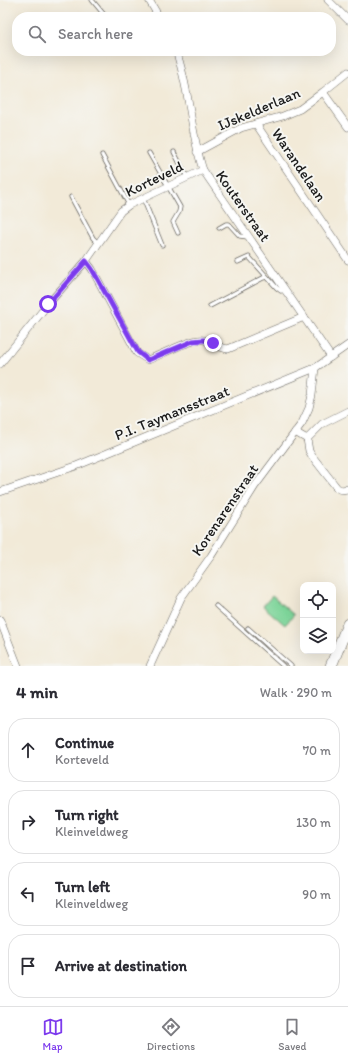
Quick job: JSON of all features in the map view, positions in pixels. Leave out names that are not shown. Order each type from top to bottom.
[{"type":"main road","points":[[331,666],[348,624]]},
{"type":"street","points":[[148,0],[156,12]]},
{"type":"street","points":[[328,0],[348,20]]},
{"type":"street","name":"Kouterstraat","points":[[177,56],[183,76],[197,152],[203,170],[331,357]]},
{"type":"street","name":"IJskelderlaan","points":[[197,152],[241,128],[296,111],[348,72]]},
{"type":"street","points":[[323,92],[348,127]]},
{"type":"street","name":"Warandelaan","points":[[256,124],[348,260]]},
{"type":"street","name":"Korteveld","points":[[0,364],[48,304],[86,261],[121,211],[143,198],[203,170]]},
{"type":"street","points":[[86,261],[92,269],[138,352],[148,360],[193,341],[204,340],[221,348],[228,349],[304,317]]},
{"type":"street","name":"P.I. Taymansstraat","points":[[0,492],[76,466],[315,368],[348,345]]},
{"type":"street","name":"Korenarenstraat","points":[[150,666],[181,598],[211,556],[255,486],[302,423],[309,408],[315,368]]},
{"type":"street","points":[[307,439],[322,424],[348,411]]},
{"type":"street","points":[[296,432],[307,439],[309,452],[335,486],[341,490],[348,489]]},
{"type":"street","points":[[0,620],[18,666]]},
{"type":"lane","points":[[92,0],[102,12]]},
{"type":"lane","points":[[174,152],[187,178]]},
{"type":"lane","points":[[149,153],[167,187],[180,207],[179,212],[173,222],[178,233]]},
{"type":"lane","points":[[102,155],[129,205]]},
{"type":"lane","points":[[71,197],[93,238],[98,243]]},
{"type":"lane","points":[[143,198],[162,245]]},
{"type":"lane","points":[[219,228],[229,224],[240,236],[250,237]]},
{"type":"lane","points":[[238,262],[249,257],[277,288],[282,291],[284,290]]},
{"type":"lane","points":[[210,306],[267,277]]},
{"type":"lane","points":[[216,606],[283,666]]},
{"type":"lane","points":[[248,628],[291,666]]},
{"type":"green space","points":[[272,596],[294,615],[285,625],[263,606]]},
{"type":"route","points":[[48,304],[86,261],[92,269],[138,352],[143,358],[148,360],[193,341],[204,340],[213,343]]}]
